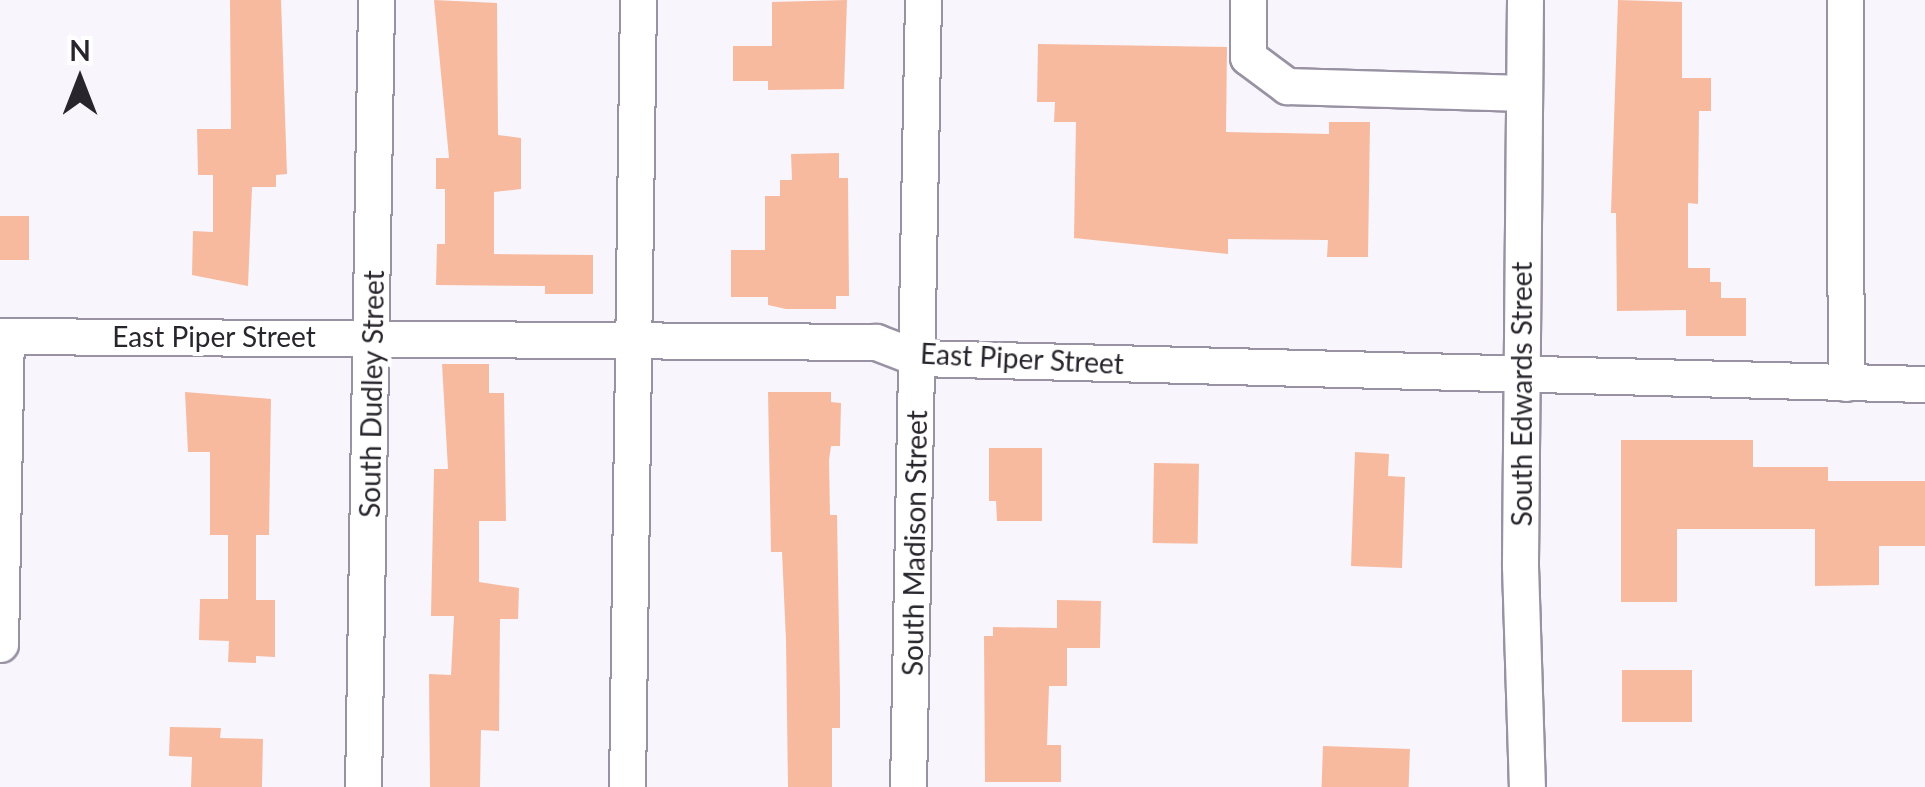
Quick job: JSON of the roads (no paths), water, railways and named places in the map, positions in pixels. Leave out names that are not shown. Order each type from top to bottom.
[{"type":"street","name":"South Dudley Street","points":[[363,787],[376,0]]},
{"type":"street","points":[[627,787],[638,0]]},
{"type":"street","name":"South Madison Street","points":[[908,787],[922,0]]},
{"type":"street","points":[[1248,0],[1248,57],[1288,86],[1524,93]]},
{"type":"street","name":"South Edwards Street","points":[[1525,0],[1520,377],[1527,787]]},
{"type":"street","points":[[1846,0],[1846,383]]},
{"type":"street","name":"East Piper Street","points":[[3,336],[876,342],[918,358],[1520,377],[1925,384]]},
{"type":"street","points":[[0,644],[3,336]]}]
